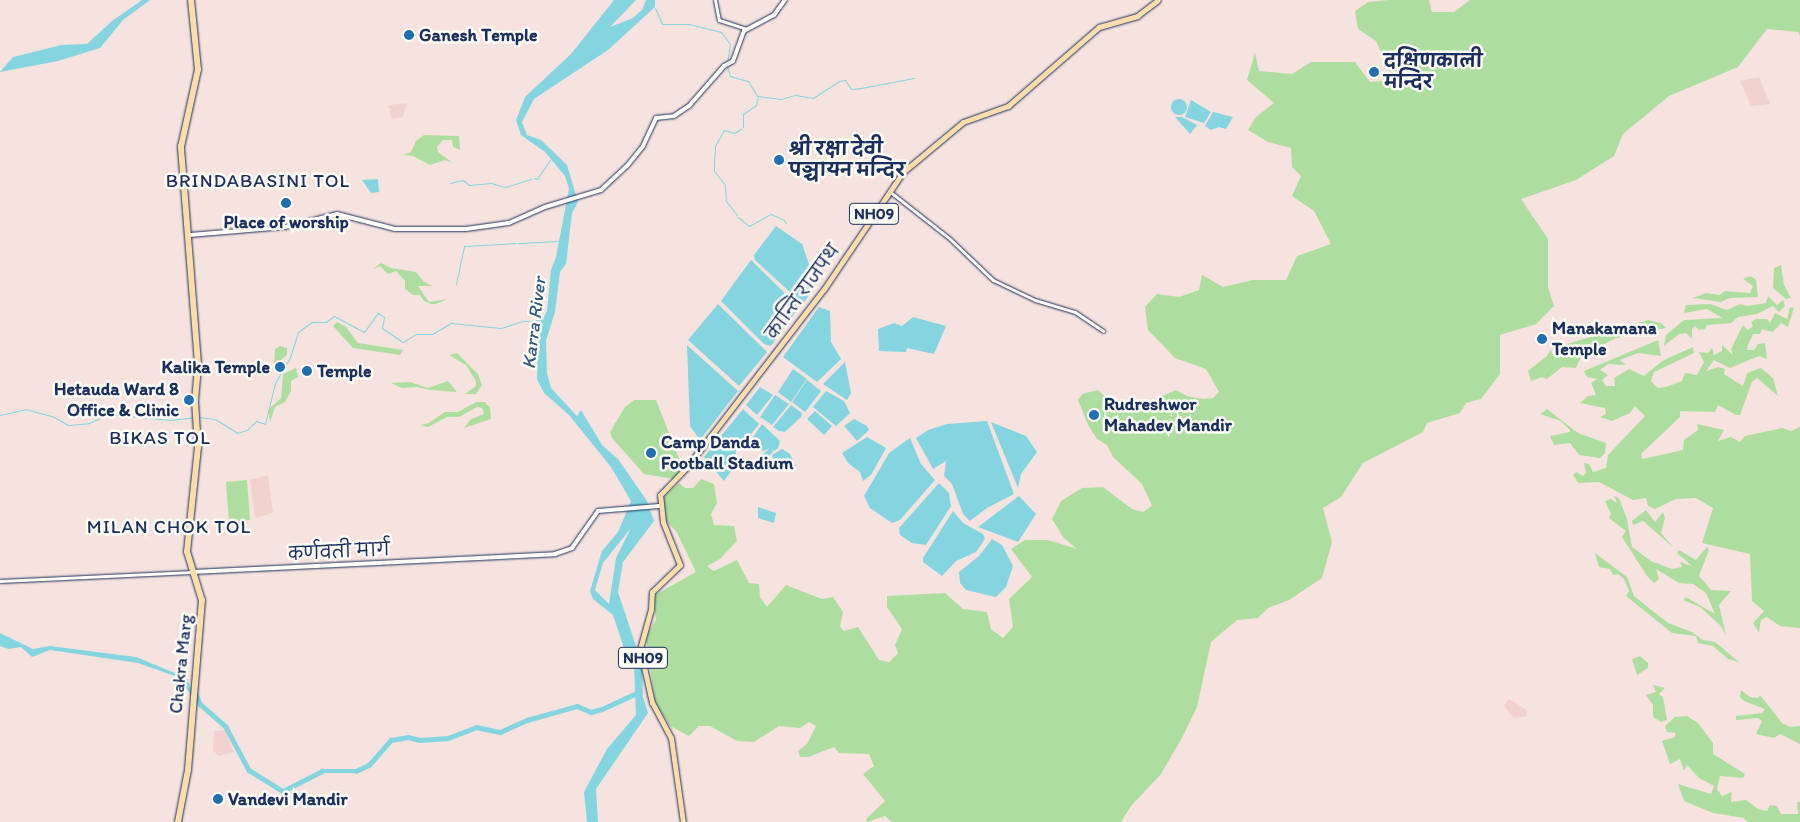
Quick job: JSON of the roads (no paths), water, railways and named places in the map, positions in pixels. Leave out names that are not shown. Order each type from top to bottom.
[{"type":"highway","name":"Chakra Marg","points":[[178,822],[188,770],[201,638],[202,601],[187,544],[198,448],[196,419],[198,364],[190,234],[181,147],[198,70],[191,0]]},
{"type":"main road","points":[[190,234],[285,227],[337,214],[395,229],[457,230],[509,223],[545,207],[608,186],[643,146],[656,118],[682,112],[728,64],[746,29],[774,15],[785,0]]},
{"type":"main road","name":"कान्ति राजपथ","points":[[656,506],[663,491],[686,468],[824,289],[903,172],[933,150],[956,127],[1002,110],[1098,27],[1137,16],[1158,0]]},
{"type":"main road","name":"कर्णवती मार्ग","points":[[193,572],[555,554],[572,548],[598,511],[620,507],[656,506]]},
{"type":"main road","name":"NH09","points":[[656,506],[680,565],[652,592],[651,609],[640,649],[652,703],[671,738],[683,822]]},
{"type":"street","points":[[715,0],[719,20],[746,29]]},
{"type":"street","points":[[889,191],[948,238],[994,280],[1035,300],[1076,312],[1103,331]]},
{"type":"street","name":"कर्णवती मार्ग","points":[[0,581],[193,572]]},
{"type":"water","points":[[142,0],[150,0],[123,20],[100,48],[58,61],[0,72],[13,57],[61,45],[87,44],[112,21]]},
{"type":"water","points":[[614,0],[636,0],[610,27],[633,18],[642,10],[646,0],[655,0],[655,7],[608,50],[534,99],[522,122],[527,135],[541,140],[567,165],[578,202],[572,213],[566,264],[560,272],[555,312],[546,341],[547,373],[551,388],[577,416],[581,410],[602,445],[618,459],[647,501],[654,521],[623,562],[618,592],[642,664],[643,697],[648,713],[596,789],[598,822],[587,822],[584,792],[607,749],[636,715],[634,664],[625,651],[613,615],[593,599],[590,591],[602,551],[618,532],[631,501],[611,467],[569,415],[544,393],[537,379],[539,326],[547,311],[551,270],[556,257],[569,189],[565,176],[545,152],[521,135],[516,120],[525,97],[571,54]],"holes":[[[631,528],[616,558],[609,604],[595,590],[603,563]]]},
{"type":"water","points":[[1176,99],[1182,99],[1187,104],[1185,113],[1176,115],[1171,110],[1171,104]]},
{"type":"water","points":[[1191,100],[1211,112],[1204,123],[1185,117]]},
{"type":"water","points":[[1213,112],[1233,117],[1226,129],[1219,127],[1211,130],[1205,126]]},
{"type":"water","points":[[1175,117],[1182,117],[1197,125],[1190,134]]},
{"type":"water","points":[[378,179],[379,192],[371,193],[362,180]]},
{"type":"water","points":[[776,226],[802,244],[816,284],[803,304],[755,260],[754,255]]},
{"type":"water","points":[[751,260],[799,307],[771,346],[764,344],[721,301]]},
{"type":"water","points":[[718,304],[767,352],[739,386],[688,340]]},
{"type":"water","points":[[819,307],[830,311],[831,342],[841,359],[817,382],[783,357]]},
{"type":"water","points":[[913,317],[946,326],[934,354],[907,348],[906,352],[879,351],[878,329],[894,323],[902,326]]},
{"type":"water","points":[[687,345],[738,391],[700,440],[690,426]]},
{"type":"water","points":[[845,362],[851,393],[847,400],[823,384]]},
{"type":"water","points":[[793,369],[807,379],[791,402],[778,392]]},
{"type":"water","points":[[807,380],[821,391],[805,412],[792,402]]},
{"type":"water","points":[[760,387],[773,395],[757,415],[746,405]]},
{"type":"water","points":[[826,391],[844,401],[850,413],[836,426],[813,407]]},
{"type":"water","points":[[775,395],[789,404],[772,425],[760,417]]},
{"type":"water","points":[[791,405],[802,413],[801,417],[785,432],[779,431],[773,427]]},
{"type":"water","points":[[743,409],[759,424],[740,448],[736,445],[736,464],[724,481],[704,457]]},
{"type":"water","points":[[815,411],[832,426],[824,435],[807,419]]},
{"type":"water","points":[[854,419],[867,426],[869,430],[857,441],[844,426]]},
{"type":"water","points":[[987,421],[1014,494],[987,508],[970,521],[963,514],[952,484],[944,476],[946,461],[933,469],[916,438],[928,430],[947,424]]},
{"type":"water","points":[[991,422],[1026,436],[1037,452],[1021,474],[1018,488]]},
{"type":"water","points":[[762,424],[780,441],[778,448],[774,451],[771,449],[773,452],[764,460],[761,456],[770,448],[763,451],[751,440]]},
{"type":"water","points":[[867,437],[886,448],[871,475],[863,481],[860,472],[848,463],[842,453]]},
{"type":"water","points":[[910,438],[921,464],[935,480],[900,520],[892,523],[870,508],[864,496],[889,453]]},
{"type":"water","points":[[782,449],[790,454],[796,466],[793,471],[773,459],[772,455]]},
{"type":"water","points":[[939,483],[949,493],[951,506],[926,545],[912,543],[900,535],[899,528]]},
{"type":"water","points":[[1019,496],[1036,514],[1018,542],[978,527]]},
{"type":"water","points":[[758,507],[776,513],[774,523],[758,518]]},
{"type":"water","points":[[953,511],[963,523],[983,534],[985,539],[976,552],[956,561],[942,576],[923,562],[923,558]]},
{"type":"water","points":[[992,539],[1002,545],[1013,566],[1006,587],[996,597],[966,590],[960,583],[959,572],[979,556]]},
{"type":"water","points":[[0,633],[33,649],[50,646],[136,657],[187,678],[193,694],[192,697],[180,678],[138,663],[50,650],[32,657],[21,647],[9,649],[0,646]]},
{"type":"waterway","points":[[655,8],[662,24],[689,24],[721,32],[730,44],[727,62]]},
{"type":"waterway","points":[[727,66],[730,76],[748,81],[757,96],[781,99],[795,95],[813,98],[839,81],[845,80],[851,89],[914,78]]},
{"type":"waterway","points":[[743,127],[743,114],[756,105],[758,97]]},
{"type":"waterway","points":[[737,215],[726,201],[725,185],[714,171],[714,162],[715,146],[724,130],[734,133],[741,129]]},
{"type":"waterway","points":[[534,178],[537,179],[550,160]]},
{"type":"waterway","points":[[450,183],[463,180],[469,185],[491,183],[505,187],[532,179]]},
{"type":"waterway","points":[[738,217],[749,226],[771,214],[784,220],[786,224]]},
{"type":"waterway","points":[[518,243],[559,241]]},
{"type":"waterway","points":[[456,284],[464,246],[516,243]]},
{"type":"waterway","name":"Karra River","points":[[198,417],[215,419],[237,433],[247,430],[256,421],[265,424],[275,383],[289,360],[298,332],[312,322],[326,322],[334,316],[364,332],[378,313],[384,317],[382,328],[403,342],[416,334],[432,334],[451,323],[501,328],[523,321],[544,320]]},
{"type":"waterway","points":[[0,415],[25,409],[54,417],[68,425],[89,423],[109,414],[171,420],[194,417]]},
{"type":"waterway","points":[[196,694],[200,704],[226,727],[249,770],[283,791],[322,771],[356,771],[369,765],[391,740],[408,737],[420,740],[448,738],[476,727],[500,732],[527,720],[577,706],[591,712],[602,709],[639,692]]},
{"type":"place","name":"Ganesh Temple","points":[[409,35]]},
{"type":"place","name":"दक्षिणकाली मन्दिर","points":[[1374,72]]},
{"type":"place","name":"श्री रक्षा देवी पञ्चायन मन्दिर","points":[[779,160]]},
{"type":"place","name":"Place of worship","points":[[286,203]]},
{"type":"place","name":"Manakamana Temple","points":[[1542,339]]},
{"type":"place","name":"Kalika Temple","points":[[280,367]]},
{"type":"place","name":"Temple","points":[[307,371]]},
{"type":"place","name":"Hetauda Ward 8 Office & Clinic","points":[[189,400]]},
{"type":"place","name":"Rudreshwor Mahadev Mandir","points":[[1094,415]]},
{"type":"place","name":"Camp Danda Football Stadium","points":[[651,453]]},
{"type":"place","name":"Vandevi Mandir","points":[[218,799]]},
{"type":"district","name":"BRINDABASINI TOL","points":[[258,181]]},
{"type":"district","name":"BIKAS TOL","points":[[160,438]]},
{"type":"district","name":"MILAN CHOK TOL","points":[[169,527]]}]
